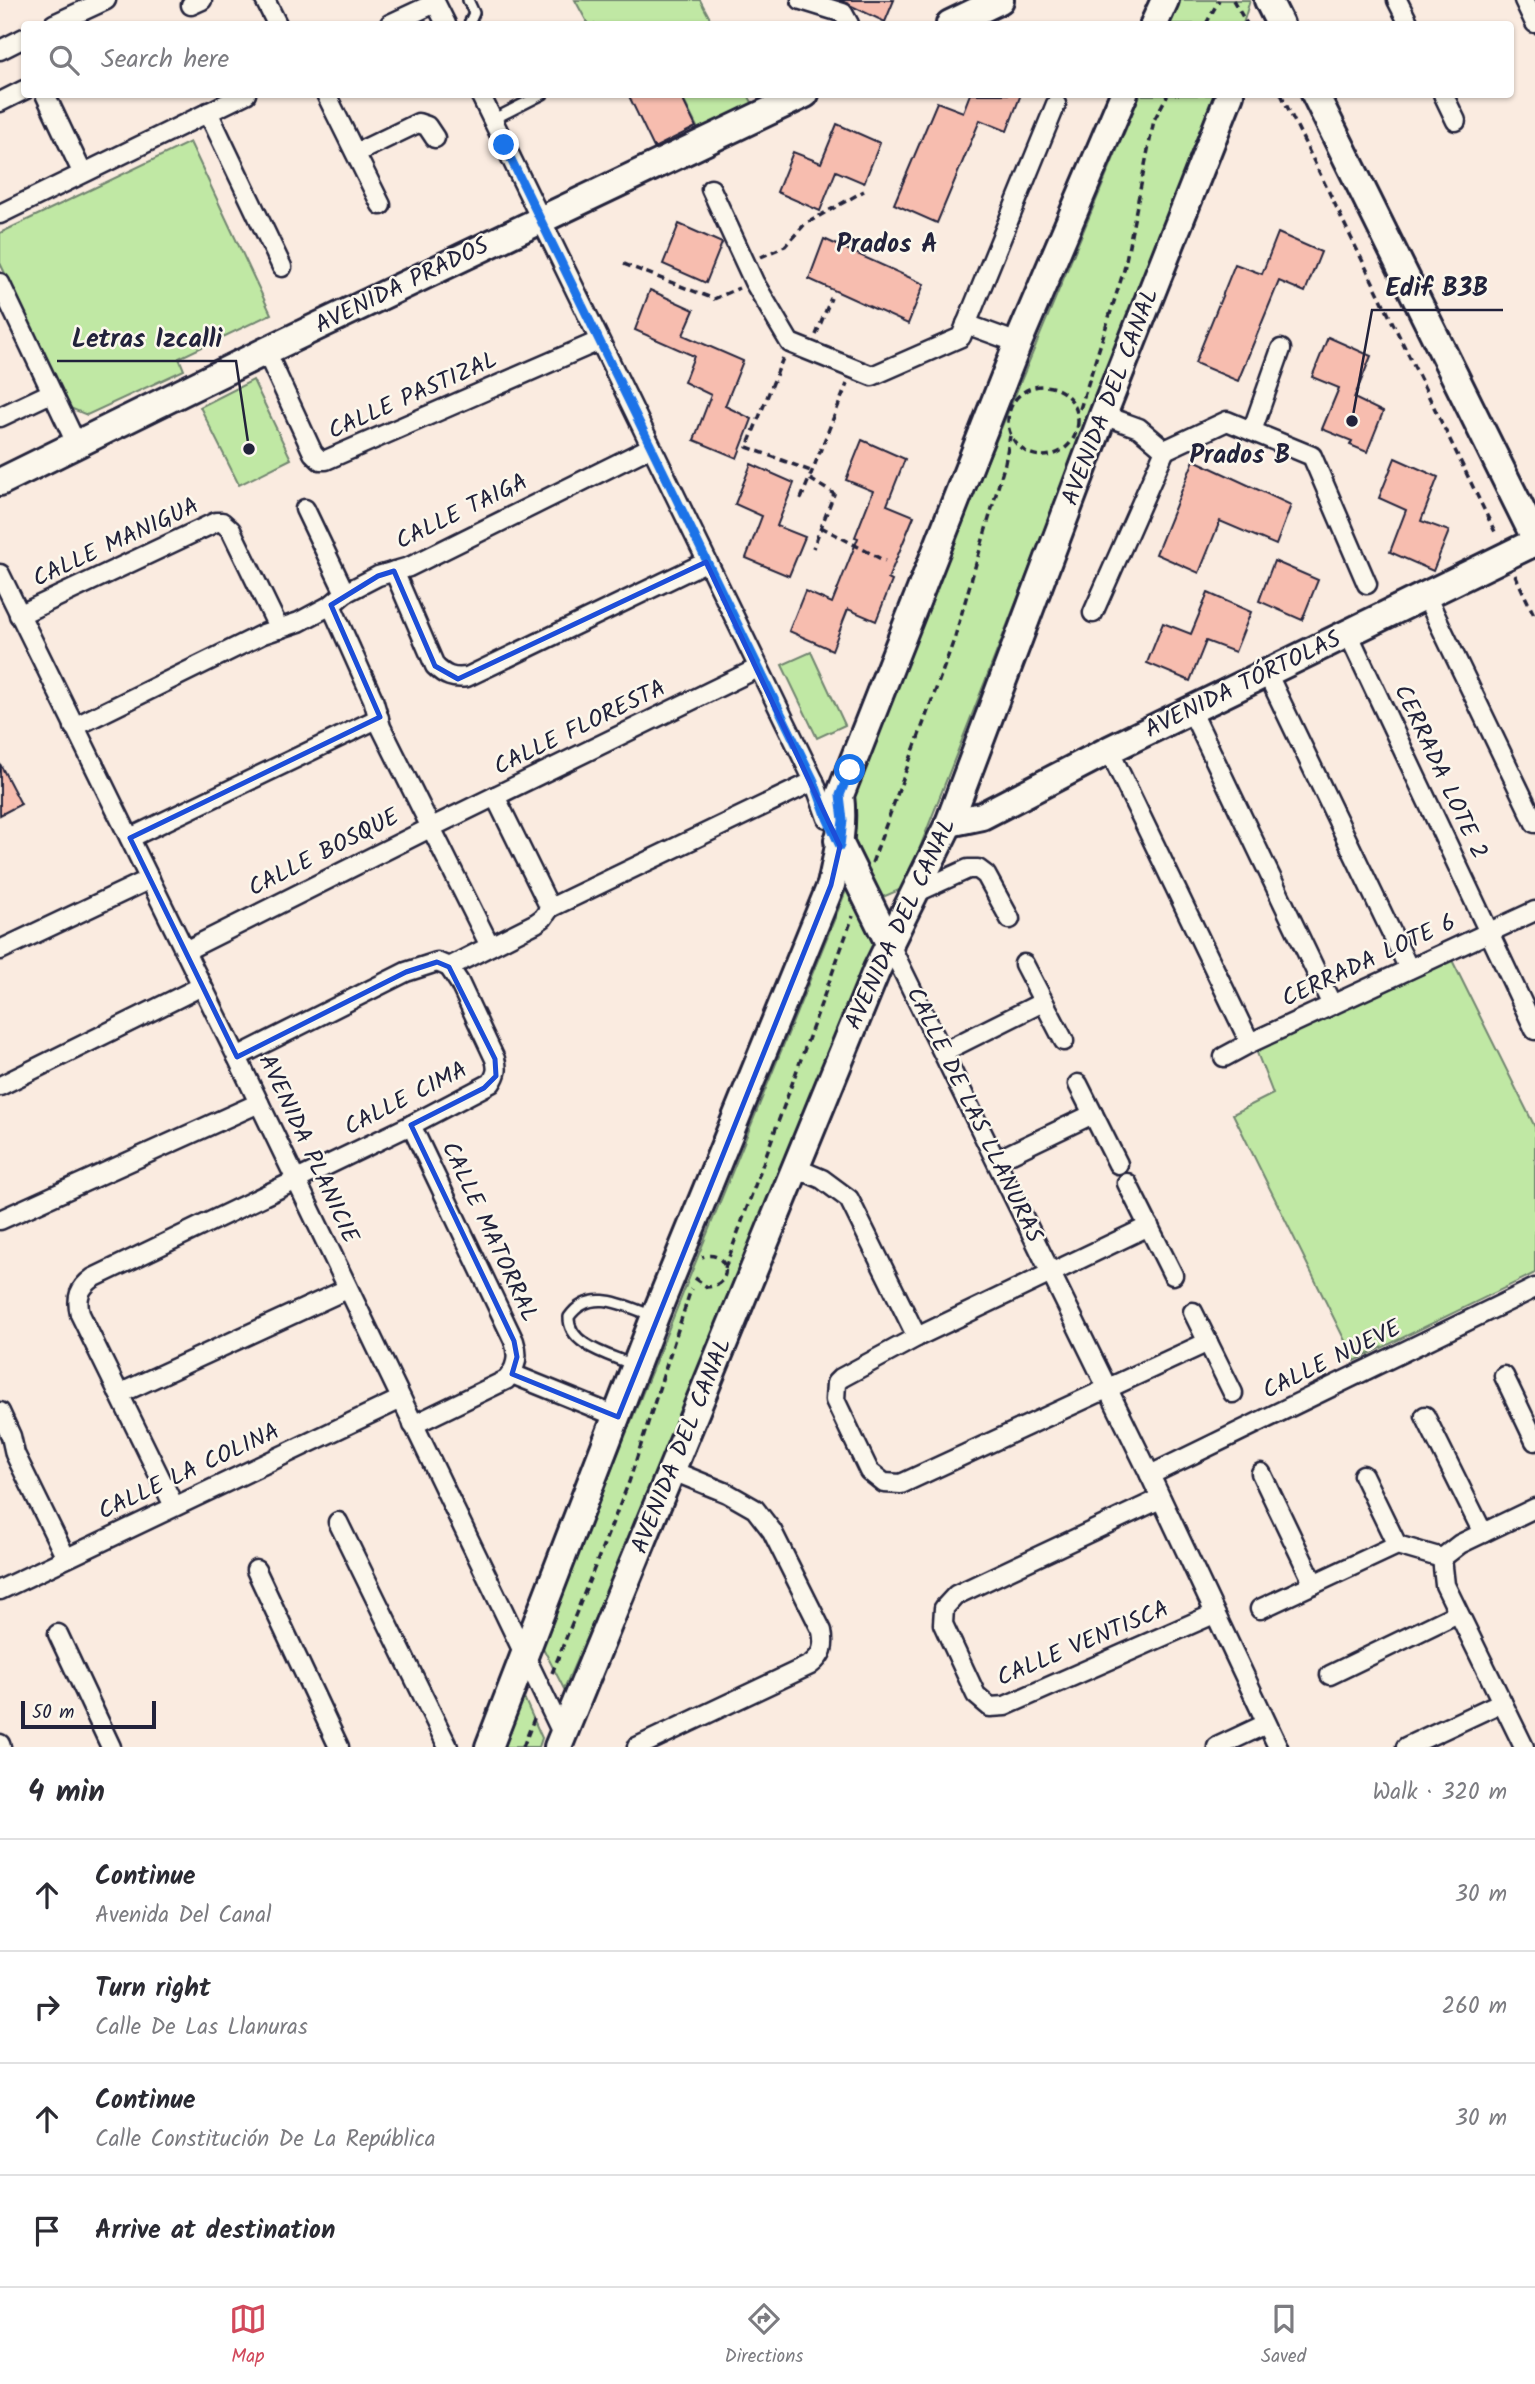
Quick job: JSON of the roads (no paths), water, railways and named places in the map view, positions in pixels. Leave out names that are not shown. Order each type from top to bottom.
[{"type":"main road","points":[[956,21],[1000,0]]},
{"type":"main road","points":[[1155,21],[1165,0]]},
{"type":"main road","points":[[1258,21],[1267,0]]},
{"type":"main road","points":[[1267,0],[1278,21]]},
{"type":"main road","name":"AVENIDA PRADOS","points":[[0,482],[265,351],[797,98]]},
{"type":"main road","points":[[489,1747],[618,1418],[635,1366],[831,885],[843,820],[840,795],[1018,343],[1122,98]]},
{"type":"main road","name":"AVENIDA DEL CANAL","points":[[563,1743],[877,969],[949,823],[1090,416],[1228,98]]},
{"type":"main road","points":[[1317,98],[1535,540]]},
{"type":"main road","name":"AVENIDA TÓRTOLAS","points":[[949,823],[982,816],[1109,750],[1535,540]]},
{"type":"main road","name":"CALLE DE LAS LLANURAS","points":[[827,818],[891,945]]},
{"type":"street","points":[[60,21],[106,0]]},
{"type":"street","points":[[265,0],[276,21]]},
{"type":"street","points":[[1397,0],[1408,21]]},
{"type":"street","points":[[1524,0],[1535,23]]},
{"type":"street","points":[[396,21],[434,1],[444,21]]},
{"type":"street","points":[[804,1],[843,13],[847,21]]},
{"type":"street","points":[[0,50],[21,40]]},
{"type":"street","points":[[0,102],[21,92]]},
{"type":"street","points":[[47,98],[82,173]]},
{"type":"street","points":[[0,214],[238,98]]},
{"type":"street","points":[[328,98],[381,205]]},
{"type":"street","name":"CALLE DE LAS LLANURAS","points":[[482,98],[814,781],[827,818]]},
{"type":"street","points":[[1445,98],[1456,121]]},
{"type":"street","points":[[711,189],[754,282],[789,343],[872,376],[961,337],[1056,104]]},
{"type":"street","points":[[208,112],[282,267]]},
{"type":"street","points":[[356,153],[418,123],[427,126],[435,138]]},
{"type":"street","points":[[0,283],[76,443]]},
{"type":"street","points":[[966,324],[1018,343]]},
{"type":"street","name":"CALLE PASTIZAL","points":[[265,351],[313,453],[320,460],[326,460],[599,341]]},
{"type":"street","points":[[1252,431],[1281,349]]},
{"type":"street","points":[[0,417],[51,393]]},
{"type":"street","points":[[1090,416],[1139,428],[1165,450]]},
{"type":"street","points":[[1093,613],[1165,450],[1227,421],[1312,456],[1367,584]]},
{"type":"street","name":"CALLE TAIGA","points":[[651,447],[409,567],[394,571],[435,666],[442,673],[458,678],[467,677],[706,562]]},
{"type":"street","name":"CALLE BOSQUE","points":[[185,951],[430,828],[385,736],[305,509]]},
{"type":"street","name":"CALLE MANIGUA","points":[[19,615],[216,522],[222,522],[231,530],[279,629]]},
{"type":"street","points":[[74,727],[263,634],[299,622],[378,576],[394,571]]},
{"type":"street","name":"AVENIDA PLANICIE","points":[[0,574],[237,1057],[524,1655],[563,1743]]},
{"type":"street","points":[[1426,596],[1535,823]]},
{"type":"street","name":"CERRADA LOTE 2","points":[[1348,634],[1535,1030]]},
{"type":"street","name":"CALLE FLORESTA","points":[[550,908],[495,796],[758,668]]},
{"type":"street","points":[[1267,673],[1409,969]]},
{"type":"street","points":[[1191,710],[1332,1006]]},
{"type":"street","points":[[130,838],[379,718]]},
{"type":"street","points":[[1109,750],[1250,1043]]},
{"type":"street","points":[[237,1057],[406,972],[437,962],[449,967],[543,918],[550,908],[814,781]]},
{"type":"street","points":[[490,946],[430,828],[495,796]]},
{"type":"street","points":[[913,894],[968,869],[978,869],[986,875],[1010,919]]},
{"type":"street","points":[[0,950],[150,878]]},
{"type":"street","name":"CERRADA LOTE 6","points":[[1224,1058],[1250,1043],[1535,911]]},
{"type":"street","name":"CALLE DE LAS LLANURAS","points":[[891,945],[1150,1475],[1278,1747]]},
{"type":"street","points":[[1024,964],[1064,1041]]},
{"type":"street","name":"CALLE CIMA","points":[[119,1394],[80,1314],[79,1293],[84,1284],[411,1125],[484,1088],[496,1076],[495,1059],[459,982],[449,967]]},
{"type":"street","points":[[0,1086],[202,986]]},
{"type":"street","points":[[943,1052],[1043,1002]]},
{"type":"street","points":[[1079,1084],[1118,1164]]},
{"type":"street","points":[[0,1220],[259,1103]]},
{"type":"street","points":[[997,1160],[1093,1115]]},
{"type":"street","name":"CALLE MATORRAL","points":[[411,1125],[514,1341],[517,1357],[512,1374]]},
{"type":"street","points":[[796,1168],[822,1179],[849,1199],[917,1337]]},
{"type":"street","points":[[1127,1183],[1173,1275]]},
{"type":"street","points":[[1149,1226],[917,1337],[848,1373],[836,1383],[835,1401],[869,1471],[884,1483],[901,1484],[1208,1342]]},
{"type":"street","points":[[174,1506],[119,1394],[347,1289]]},
{"type":"street","name":"CALLE NUEVE","points":[[1150,1475],[1535,1289]]},
{"type":"street","points":[[1193,1312],[1233,1393]]},
{"type":"street","points":[[413,1425],[499,1384],[512,1374],[618,1418]]},
{"type":"street","points":[[1504,1376],[1535,1441]]},
{"type":"street","name":"CALLE LA COLINA","points":[[0,1590],[401,1399]]},
{"type":"street","points":[[0,1412],[11,1436],[6,1447],[66,1558]]},
{"type":"street","points":[[1425,1416],[1483,1533]]},
{"type":"street","points":[[637,1747],[810,1665],[822,1653],[824,1642],[822,1631],[764,1518],[744,1501],[673,1471]]},
{"type":"street","points":[[1261,1473],[1314,1584]]},
{"type":"street","points":[[1363,1475],[1397,1545]]},
{"type":"street","name":"CALLE VENTISCA","points":[[1160,1499],[948,1601],[944,1608],[943,1624],[976,1695],[990,1707],[1005,1706],[1214,1614]]},
{"type":"street","points":[[1442,1558],[1460,1544],[1535,1508]]},
{"type":"street","points":[[338,1522],[448,1747]]},
{"type":"street","points":[[1260,1609],[1397,1545],[1442,1558]]},
{"type":"street","points":[[1442,1558],[1445,1585],[1524,1747]]},
{"type":"street","points":[[256,1570],[339,1747]]},
{"type":"street","points":[[1330,1675],[1458,1613]]},
{"type":"street","points":[[58,1634],[111,1747]]},
{"type":"street","points":[[1406,1747],[1502,1702]]},
{"type":"street","points":[[1217,1747],[1266,1724]]},
{"type":"lane","points":[[468,0],[474,13],[472,21]]},
{"type":"lane","points":[[492,120],[535,98]]},
{"type":"lane","points":[[635,1366],[580,1341],[569,1326],[569,1317],[582,1305],[599,1300],[612,1301],[655,1316]]},
{"type":"place","name":"Edif B3B","points":[[1352,421]]},
{"type":"place","name":"Letras Izcalli","points":[[249,449]]},
{"type":"district","name":"Prados A","points":[[887,245]]},
{"type":"district","name":"Prados B","points":[[1240,456]]}]
